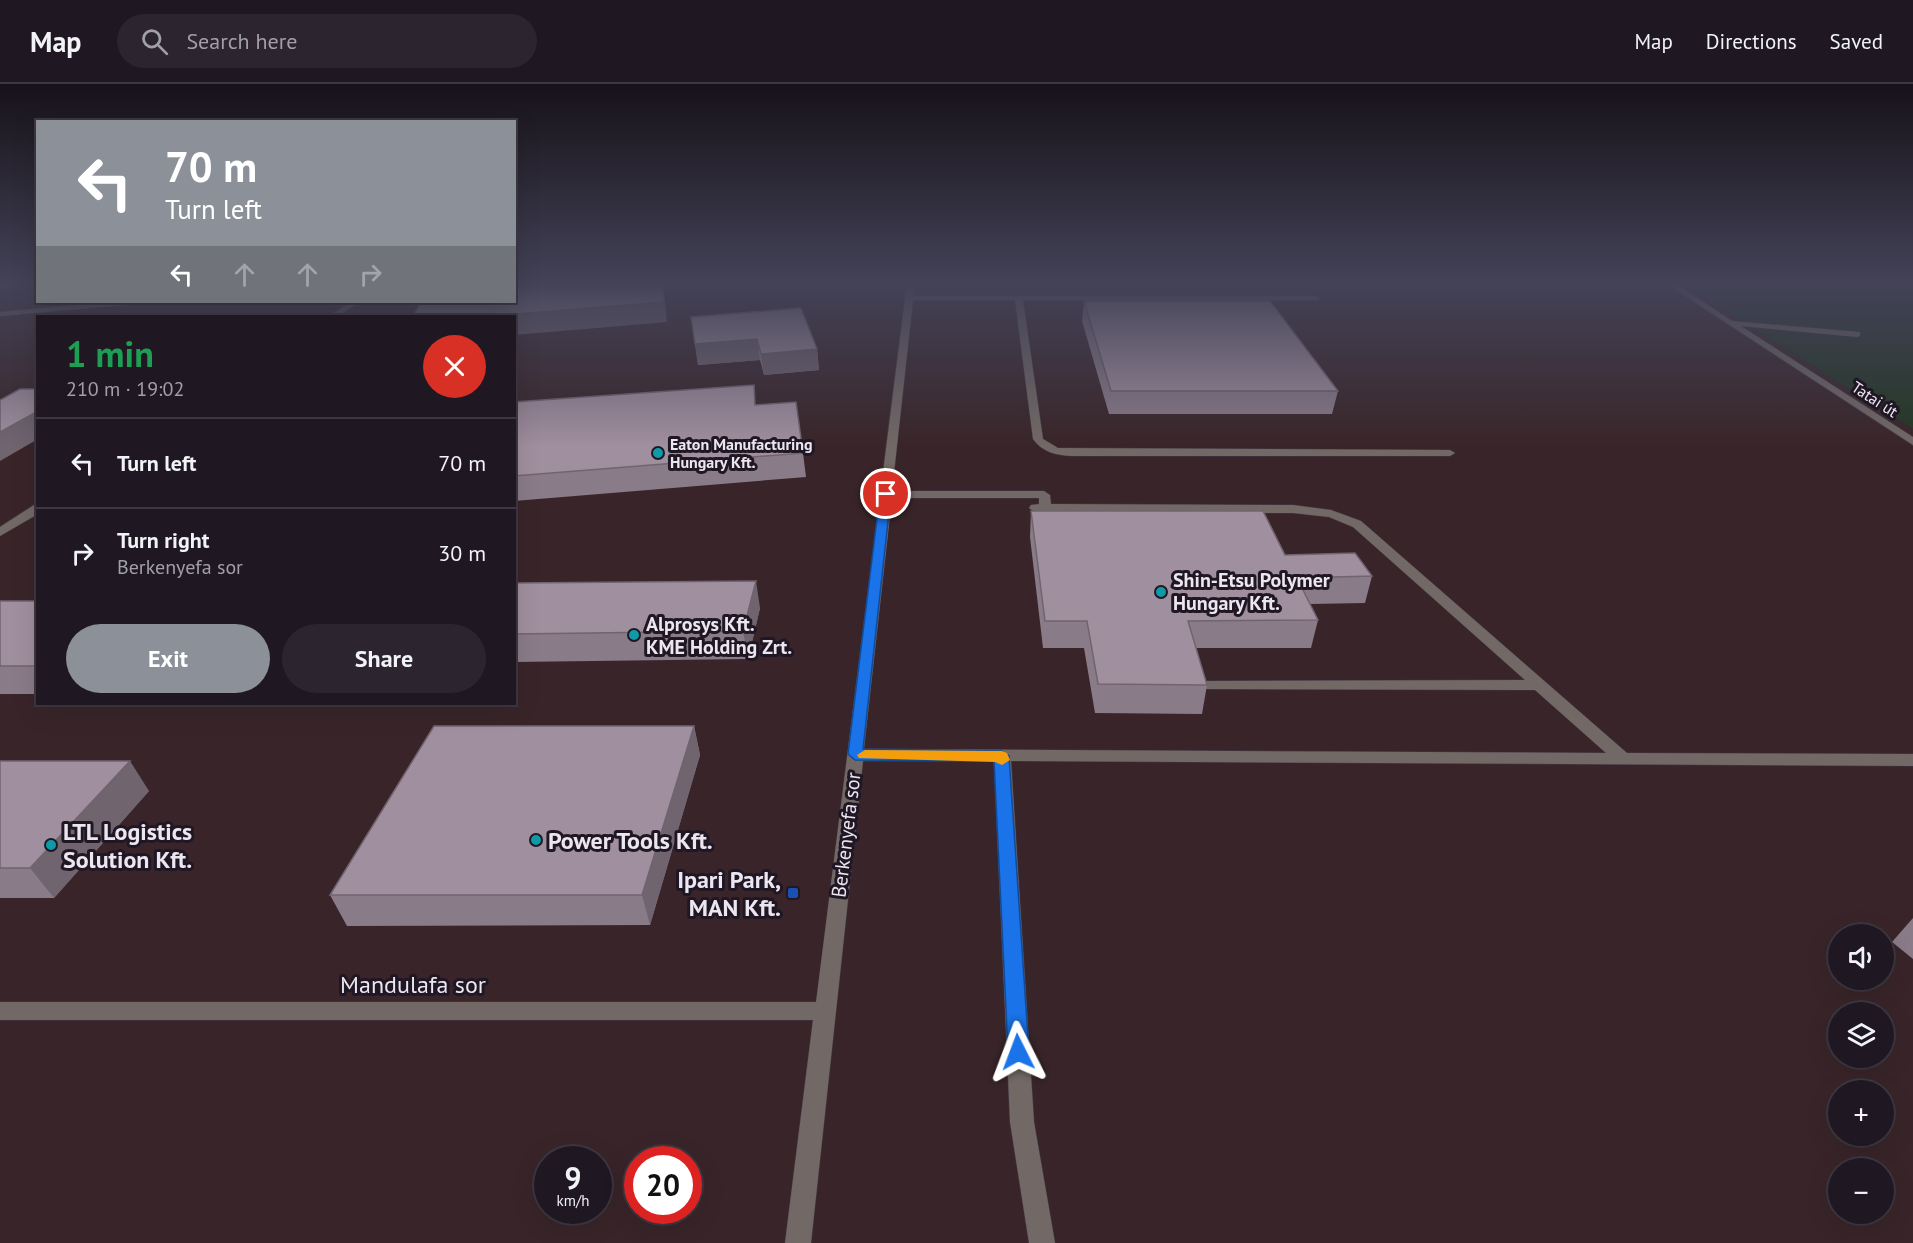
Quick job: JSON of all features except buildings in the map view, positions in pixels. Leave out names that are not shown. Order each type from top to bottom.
[{"type":"street","name":"Berkenyefa sor","points":[[798,1243],[904,337]]},
{"type":"street","points":[[1024,337],[1038,439],[1046,447],[1054,450],[1078,453],[1450,453]]},
{"type":"street","name":"Tatai út","points":[[1750,337],[1913,442]]},
{"type":"street","points":[[886,494],[1044,495],[1041,508],[1293,509],[1317,511],[1345,518],[1357,524],[1623,759]]},
{"type":"street","points":[[0,532],[36,509]]},
{"type":"street","points":[[1207,686],[1540,685]]},
{"type":"street","points":[[855,754],[1913,760]]},
{"type":"street","points":[[1002,756],[1022,1122],[1042,1243]]},
{"type":"street","name":"Mandulafa sor","points":[[0,1011],[825,1011]]},
{"type":"shaded area","points":[[0,337],[36,337],[36,705],[516,705],[516,337],[1768,337],[1913,429],[1913,1243],[0,1243]]},
{"type":"green space","points":[[1768,337],[1913,337],[1913,429]]},
{"type":"slow traffic","points":[[865,755],[1002,756],[1002,760]]},
{"type":"place","name":"Eaton Manufacturing Hungary Kft.","points":[[658,453]]},
{"type":"place","name":"Shin-Etsu Polymer Hungary Kft.","points":[[1161,592]]},
{"type":"place","name":"Alprosys Kft. KME Holding Zrt.","points":[[634,635]]},
{"type":"place","name":"Power Tools Kft.","points":[[536,840]]},
{"type":"place","name":"LTL Logistics Solution Kft.","points":[[51,845]]},
{"type":"place","name":"Ipari Park, MAN Kft.","points":[[793,893]]},
{"type":"route","points":[[886,494],[855,754],[1002,756],[1018,1052]]}]
